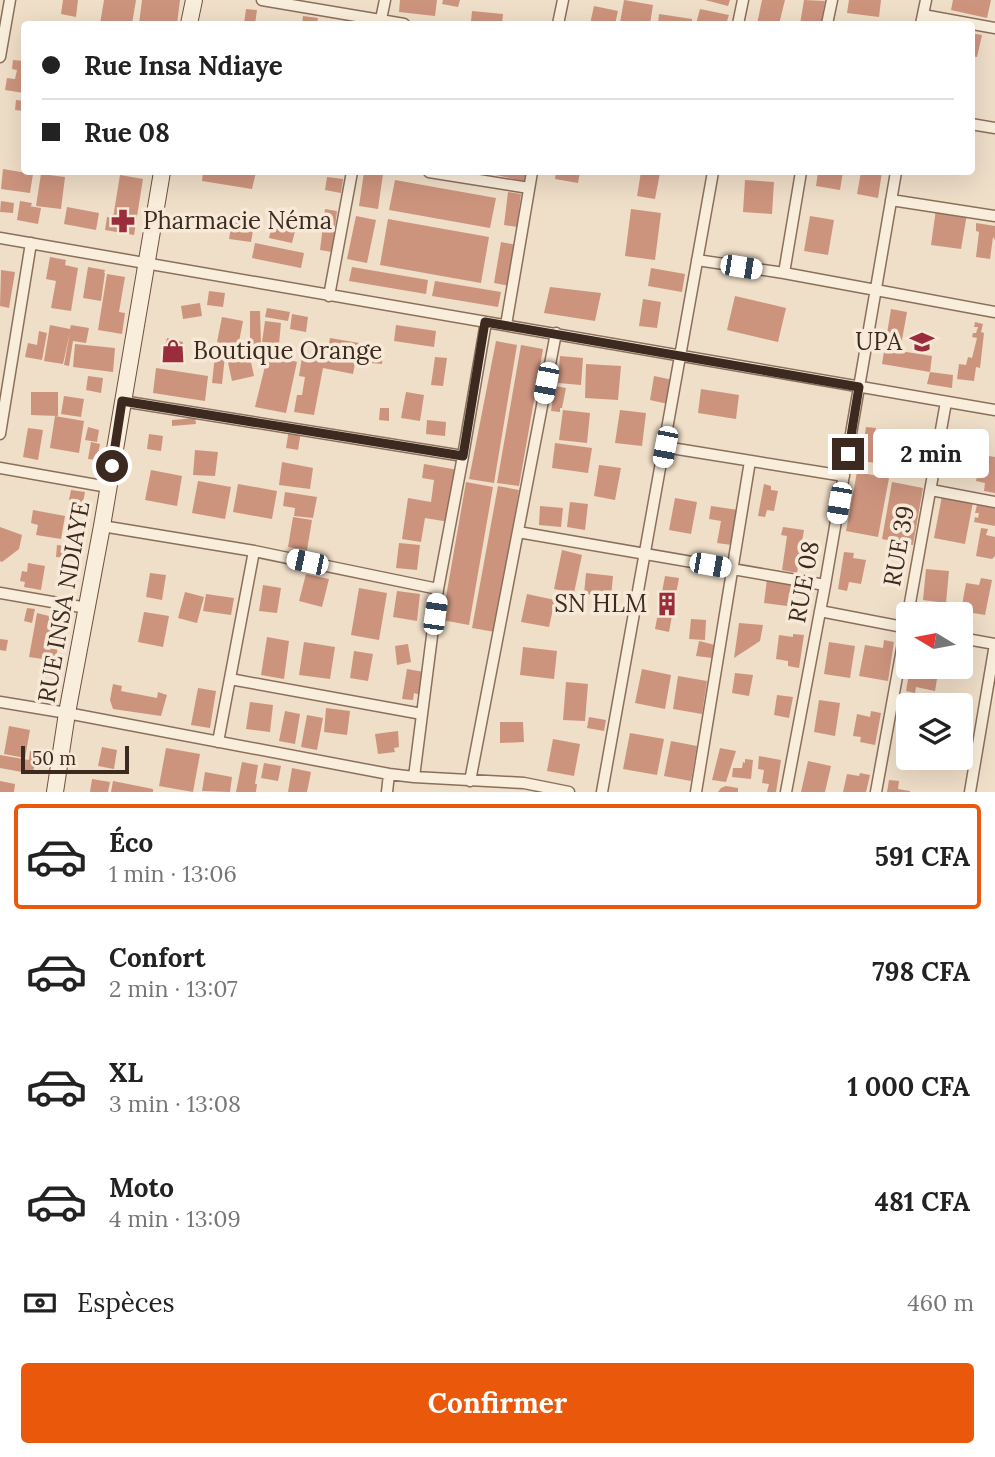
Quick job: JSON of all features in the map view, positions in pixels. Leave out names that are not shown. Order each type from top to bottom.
[{"type":"main road","points":[[190,21],[194,0]]},
{"type":"main road","name":"RUE INSA NDIAYE","points":[[55,792],[161,175]]},
{"type":"street","points":[[0,57],[10,0]]},
{"type":"street","points":[[262,0],[375,21]]},
{"type":"street","points":[[380,21],[384,0]]},
{"type":"street","points":[[559,21],[563,0]]},
{"type":"street","points":[[739,21],[743,0]]},
{"type":"street","points":[[828,21],[832,0]]},
{"type":"street","points":[[922,20],[926,0]]},
{"type":"street","points":[[975,25],[995,27]]},
{"type":"street","points":[[975,125],[995,128]]},
{"type":"street","points":[[329,296],[351,175]]},
{"type":"street","points":[[448,175],[529,188]]},
{"type":"street","points":[[506,325],[531,175]]},
{"type":"street","points":[[602,792],[712,175]]},
{"type":"street","points":[[784,273],[800,175]]},
{"type":"street","name":"RUE 08","points":[[786,792],[825,585],[895,175]]},
{"type":"street","points":[[891,200],[995,216]]},
{"type":"street","points":[[0,238],[995,410]]},
{"type":"street","points":[[0,434],[31,243]]},
{"type":"street","points":[[697,260],[784,273],[995,312]]},
{"type":"street","points":[[414,777],[438,589],[485,322]]},
{"type":"street","points":[[470,781],[556,333]]},
{"type":"street","points":[[122,401],[463,456]]},
{"type":"street","name":"RUE 39","points":[[910,602],[946,402]]},
{"type":"street","points":[[665,447],[844,476]]},
{"type":"street","points":[[696,792],[750,461]]},
{"type":"street","points":[[0,468],[108,487]]},
{"type":"street","points":[[930,490],[995,502]]},
{"type":"street","points":[[102,526],[254,551],[438,589]]},
{"type":"street","points":[[518,532],[825,585]]},
{"type":"street","points":[[218,742],[254,551]]},
{"type":"street","points":[[0,593],[87,608]]},
{"type":"street","points":[[820,611],[896,626]]},
{"type":"street","points":[[970,792],[995,644],[973,640]]},
{"type":"street","points":[[230,679],[422,714]]},
{"type":"street","name":"RUE 39","points":[[876,792],[897,679]]},
{"type":"street","points":[[0,702],[389,774],[569,792]]},
{"type":"street","points":[[387,792],[389,774]]},
{"type":"building","points":[[63,0],[78,0],[76,17],[61,14]]},
{"type":"building","points":[[104,0],[136,0],[132,21],[100,21]]},
{"type":"building","points":[[142,0],[180,0],[177,21],[139,21]]},
{"type":"building","points":[[400,0],[437,0],[435,16],[399,12]]},
{"type":"building","points":[[443,0],[460,0],[458,7],[442,4]]},
{"type":"building","points":[[624,0],[653,5],[650,21],[620,21]]},
{"type":"building","points":[[705,0],[730,0],[728,6]]},
{"type":"building","points":[[762,0],[785,0],[780,21],[758,21]]},
{"type":"building","points":[[804,0],[825,1],[822,21],[800,21]]},
{"type":"building","points":[[849,0],[881,0],[879,17],[847,13]]},
{"type":"building","points":[[953,0],[991,0],[987,18],[951,10]]},
{"type":"building","points":[[594,6],[618,11],[616,21],[591,21]]},
{"type":"building","points":[[246,9],[257,10],[255,21],[244,21]]},
{"type":"building","points":[[700,9],[729,15],[727,21],[697,21]]},
{"type":"building","points":[[472,11],[503,14],[502,21],[471,21]]},
{"type":"building","points":[[659,14],[692,19],[692,21],[658,21]]},
{"type":"building","points":[[303,16],[318,18],[318,21],[302,21]]},
{"type":"building","points":[[975,34],[982,35],[975,57]]},
{"type":"building","points":[[13,60],[21,61],[21,93],[5,90],[7,78],[15,79],[17,70],[12,69]]},
{"type":"building","points":[[16,100],[21,101],[21,111],[15,110]]},
{"type":"building","points":[[3,169],[21,172],[21,175],[33,175],[30,193],[1,189]]},
{"type":"building","points":[[41,175],[65,177],[61,209],[36,206]]},
{"type":"building","points":[[120,175],[143,179],[134,235],[105,230],[107,217],[113,218]]},
{"type":"building","points":[[203,175],[255,175],[252,189],[202,181]]},
{"type":"building","points":[[364,175],[383,175],[378,209],[359,206]]},
{"type":"building","points":[[496,175],[525,175],[524,181]]},
{"type":"building","points":[[556,175],[579,175],[578,183],[555,179]]},
{"type":"building","points":[[640,175],[660,175],[655,199],[637,196]]},
{"type":"building","points":[[818,175],[842,175],[840,190],[816,186]]},
{"type":"building","points":[[860,175],[882,175],[878,198],[857,194]]},
{"type":"building","points":[[327,177],[343,179],[341,193],[325,190]]},
{"type":"building","points":[[395,180],[496,198],[490,228],[389,210]]},
{"type":"building","points":[[745,180],[774,182],[772,214],[743,212]]},
{"type":"building","points":[[508,192],[521,194],[517,227],[504,225]]},
{"type":"building","points":[[1,201],[14,203],[13,213],[0,212]]},
{"type":"building","points":[[20,201],[41,208],[38,224],[17,220]]},
{"type":"building","points":[[67,207],[99,213],[96,230],[64,224]]},
{"type":"building","points":[[325,209],[337,211],[332,252],[320,250]]},
{"type":"building","points":[[631,209],[661,213],[655,260],[625,256]]},
{"type":"building","points":[[936,209],[967,214],[961,249],[931,245]]},
{"type":"building","points":[[233,216],[255,220],[251,242],[229,239]]},
{"type":"building","points":[[356,216],[376,220],[367,263],[347,259]]},
{"type":"building","points":[[810,216],[834,220],[828,255],[804,251]]},
{"type":"building","points":[[388,219],[489,237],[481,283],[380,265]]},
{"type":"building","points":[[976,223],[995,226],[990,259],[976,257],[979,232],[976,231]]},
{"type":"building","points":[[272,225],[295,231],[292,243],[269,238]]},
{"type":"building","points":[[501,242],[517,245],[510,286],[494,283]]},
{"type":"building","points":[[255,243],[304,253],[301,268],[252,258]]},
{"type":"building","points":[[50,257],[66,260],[65,265],[78,268],[71,311],[51,308],[56,281],[46,279]]},
{"type":"building","points":[[88,267],[105,270],[101,301],[83,298]]},
{"type":"building","points":[[352,267],[428,280],[426,294],[349,281]]},
{"type":"building","points":[[651,268],[685,274],[682,292],[648,286]]},
{"type":"building","points":[[1,270],[15,272],[9,308],[0,306]]},
{"type":"building","points":[[107,274],[125,277],[119,312],[125,313],[122,334],[98,330]]},
{"type":"building","points":[[435,281],[501,292],[498,307],[432,296]]},
{"type":"building","points":[[550,287],[601,293],[595,321],[544,313]]},
{"type":"building","points":[[209,291],[225,293],[223,307],[207,305]]},
{"type":"building","points":[[735,296],[786,308],[778,342],[727,330]]},
{"type":"building","points":[[643,299],[661,302],[657,328],[639,326]]},
{"type":"building","points":[[200,303],[202,316],[183,319],[181,306]]},
{"type":"building","points":[[267,308],[290,312],[288,321],[265,317]]},
{"type":"building","points":[[891,309],[907,312],[900,351],[932,356],[930,372],[882,364]]},
{"type":"building","points":[[250,311],[260,311],[261,344],[250,345]]},
{"type":"building","points":[[292,314],[308,317],[306,332],[290,329]]},
{"type":"building","points":[[222,317],[243,321],[238,347],[217,342]]},
{"type":"building","points":[[265,321],[281,323],[279,344],[262,342]]},
{"type":"building","points":[[975,322],[983,324],[981,332],[984,333],[980,368],[976,367],[974,381],[957,379],[959,364],[966,365],[968,357],[972,358],[977,338],[972,337],[978,327],[974,327]]},
{"type":"building","points":[[50,325],[70,329],[71,325],[89,328],[86,343],[73,341],[69,366],[64,365],[70,332],[63,364],[44,361]]},
{"type":"building","points":[[396,325],[436,331],[434,347],[394,341]]},
{"type":"building","points":[[39,331],[47,333],[42,360],[25,357],[28,343],[37,345]]},
{"type":"building","points":[[167,338],[183,342],[179,365],[162,361]]},
{"type":"building","points":[[330,338],[359,343],[353,374],[323,368],[314,415],[294,412],[297,395],[302,395],[305,377],[299,376],[302,357],[326,361]]},
{"type":"building","points":[[496,341],[517,345],[494,483],[469,479]]},
{"type":"building","points":[[75,344],[115,348],[113,372],[73,367]]},
{"type":"building","points":[[521,345],[543,349],[519,486],[497,483]]},
{"type":"building","points":[[362,346],[383,348],[382,364],[360,362]]},
{"type":"building","points":[[249,353],[254,376],[232,381],[227,358]]},
{"type":"building","points":[[268,354],[297,362],[286,413],[255,407]]},
{"type":"building","points":[[215,355],[225,356],[222,384],[212,383]]},
{"type":"building","points":[[560,356],[583,358],[581,385],[558,383]]},
{"type":"building","points":[[435,357],[447,358],[443,386],[431,385]]},
{"type":"building","points":[[586,364],[621,366],[618,400],[585,398]]},
{"type":"building","points":[[156,368],[208,376],[205,401],[153,393]]},
{"type":"building","points":[[930,372],[953,375],[952,388],[927,384]]},
{"type":"building","points":[[88,376],[103,378],[101,393],[86,390]]},
{"type":"building","points":[[654,376],[673,380],[668,404],[650,400]]},
{"type":"building","points":[[555,386],[566,388],[560,412],[551,411]]},
{"type":"building","points":[[701,389],[739,395],[736,419],[698,413]]},
{"type":"building","points":[[31,392],[58,392],[58,416],[31,415]]},
{"type":"building","points":[[406,392],[424,395],[420,421],[401,418]]},
{"type":"building","points":[[64,396],[84,399],[81,417],[61,414]]},
{"type":"building","points":[[380,408],[389,408],[389,421],[379,420]]},
{"type":"building","points":[[563,410],[590,413],[587,443],[559,440]]},
{"type":"building","points":[[620,410],[646,413],[642,446],[615,443]]},
{"type":"building","points":[[55,416],[84,421],[79,453],[50,448]]},
{"type":"building","points":[[195,418],[196,424],[172,426],[172,420]]},
{"type":"building","points":[[427,420],[446,422],[445,436],[426,434]]},
{"type":"building","points":[[88,427],[99,430],[97,442],[85,440]]},
{"type":"building","points":[[866,427],[876,428],[875,432],[889,435],[884,464],[861,461]]},
{"type":"building","points":[[28,428],[43,430],[38,460],[23,457]]},
{"type":"building","points":[[289,429],[301,431],[298,450],[286,448]]},
{"type":"building","points":[[149,434],[163,436],[161,451],[147,449]]},
{"type":"building","points":[[906,438],[929,441],[923,473],[913,471],[914,464],[908,462],[901,465]]},
{"type":"building","points":[[91,442],[100,444],[97,460],[88,459]]},
{"type":"building","points":[[951,442],[960,444],[959,448],[967,449],[968,444],[973,445],[968,478],[946,474]]},
{"type":"building","points":[[555,443],[592,448],[588,473],[552,468]]},
{"type":"building","points":[[195,450],[218,452],[215,476],[193,475]]},
{"type":"building","points":[[989,456],[995,457],[995,493],[984,491],[985,483],[976,481],[980,462],[988,464]]},
{"type":"building","points":[[282,462],[313,468],[310,489],[279,485]]},
{"type":"building","points":[[424,464],[458,470],[449,522],[425,518],[421,542],[402,539],[408,498],[431,502],[434,480],[422,478]]},
{"type":"building","points":[[599,465],[621,468],[615,500],[594,496]]},
{"type":"building","points":[[151,470],[182,476],[177,506],[145,500]]},
{"type":"building","points":[[857,472],[889,478],[878,537],[846,531]]},
{"type":"building","points":[[198,481],[231,487],[225,519],[192,513]]},
{"type":"building","points":[[466,482],[493,487],[469,625],[442,620]]},
{"type":"building","points":[[892,482],[923,488],[913,545],[882,539]]},
{"type":"building","points":[[238,484],[277,491],[272,519],[233,512]]},
{"type":"building","points":[[764,484],[771,486],[771,490],[778,491],[774,511],[767,510],[765,517],[758,516]]},
{"type":"building","points":[[498,486],[519,490],[495,632],[472,628]]},
{"type":"building","points":[[71,490],[85,492],[83,502],[69,500]]},
{"type":"building","points":[[285,492],[317,497],[313,518],[294,516],[295,508],[283,506]]},
{"type":"building","points":[[942,496],[973,502],[965,544],[934,538]]},
{"type":"building","points":[[675,498],[697,502],[691,534],[669,530]]},
{"type":"building","points":[[570,502],[588,504],[585,530],[567,527]]},
{"type":"building","points":[[977,505],[995,508],[995,526],[974,522],[979,513],[975,513]]},
{"type":"building","points":[[540,506],[563,508],[561,527],[539,525]]},
{"type":"building","points":[[711,506],[738,510],[732,545],[717,543],[721,521],[709,519]]},
{"type":"building","points":[[33,510],[65,516],[61,539],[36,535],[38,525],[31,523]]},
{"type":"building","points":[[293,517],[312,520],[307,550],[288,547]]},
{"type":"building","points":[[0,527],[22,535],[19,549],[2,562],[0,561]]},
{"type":"building","points":[[783,527],[804,530],[797,573],[782,570],[787,536],[781,535]]},
{"type":"building","points":[[981,528],[988,529],[986,535],[995,537],[995,556],[992,559],[976,556]]},
{"type":"building","points":[[399,543],[420,545],[417,570],[396,568]]},
{"type":"building","points":[[57,545],[72,547],[71,558],[56,557]]},
{"type":"building","points":[[562,550],[582,555],[574,593],[554,589]]},
{"type":"building","points":[[844,552],[854,553],[853,558],[866,560],[861,584],[849,582],[847,591],[838,589]]},
{"type":"building","points":[[28,563],[45,566],[41,590],[24,587],[25,582],[20,581],[22,571],[27,572]]},
{"type":"building","points":[[926,569],[949,571],[946,602],[923,600]]},
{"type":"building","points":[[150,573],[166,575],[162,600],[146,597]]},
{"type":"building","points":[[586,573],[613,576],[611,597],[584,594]]},
{"type":"building","points":[[306,574],[329,579],[322,607],[299,601]]},
{"type":"building","name":"SN HLM","points":[[665,576],[679,578],[669,632],[655,629]]},
{"type":"building","points":[[981,578],[992,580],[985,615],[973,613],[973,602],[963,602],[966,583],[979,585]]},
{"type":"building","points":[[767,579],[796,583],[794,593],[789,593],[787,606],[764,603]]},
{"type":"building","points":[[263,585],[281,588],[277,613],[259,611]]},
{"type":"building","points":[[359,588],[387,593],[379,640],[351,635]]},
{"type":"building","points":[[397,591],[420,594],[417,621],[393,617]]},
{"type":"building","points":[[185,592],[204,597],[197,623],[178,618]]},
{"type":"building","points":[[206,594],[234,598],[231,615],[203,611]]},
{"type":"building","points":[[527,594],[555,600],[549,627],[521,622]]},
{"type":"building","points":[[27,608],[35,609],[32,623],[24,621]]},
{"type":"building","points":[[144,612],[169,616],[163,647],[138,642]]},
{"type":"building","points":[[37,613],[53,617],[60,626],[56,661],[29,657]]},
{"type":"building","points":[[691,619],[706,620],[705,640],[689,639]]},
{"type":"building","points":[[739,623],[763,625],[760,641],[734,658]]},
{"type":"building","points":[[793,634],[804,635],[799,668],[788,666],[788,661],[776,659],[779,635],[793,637]]},
{"type":"building","points":[[267,637],[289,641],[284,679],[261,675]]},
{"type":"building","points":[[0,639],[8,640],[6,651],[0,650]]},
{"type":"building","points":[[884,640],[894,642],[888,681],[859,676],[865,645],[883,648]]},
{"type":"building","points":[[699,641],[715,645],[713,658],[696,656]]},
{"type":"building","points":[[304,642],[335,647],[330,679],[299,675]]},
{"type":"building","points":[[829,642],[855,646],[850,678],[824,674]]},
{"type":"building","points":[[408,644],[411,662],[397,665],[395,646]]},
{"type":"building","points":[[523,647],[557,651],[554,679],[520,675]]},
{"type":"building","points":[[354,651],[373,654],[368,681],[350,678]]},
{"type":"building","points":[[407,669],[424,672],[420,695],[414,693],[413,700],[402,699]]},
{"type":"building","points":[[642,669],[671,675],[665,709],[635,703]]},
{"type":"building","points":[[735,673],[753,675],[749,696],[732,693]]},
{"type":"building","points":[[678,676],[707,681],[702,714],[673,709]]},
{"type":"building","points":[[908,679],[937,679],[935,691],[916,687],[915,693],[906,691]]},
{"type":"building","points":[[566,682],[588,684],[585,721],[563,720]]},
{"type":"building","points":[[113,684],[122,686],[121,691],[157,698],[158,692],[167,695],[161,716],[113,709],[110,700]]},
{"type":"building","points":[[198,688],[216,691],[210,728],[191,725]]},
{"type":"building","points":[[777,695],[793,697],[789,718],[774,715]]},
{"type":"building","points":[[819,700],[840,703],[835,736],[814,732]]},
{"type":"building","points":[[250,702],[273,705],[270,732],[246,729]]},
{"type":"building","points":[[326,708],[350,711],[347,735],[324,732]]},
{"type":"building","points":[[285,711],[300,714],[295,744],[279,741]]},
{"type":"building","points":[[871,711],[881,713],[875,745],[860,742],[861,737],[853,736],[857,714],[870,717]]},
{"type":"building","points":[[307,715],[323,718],[317,750],[301,747]]},
{"type":"building","points":[[589,717],[606,720],[604,731],[587,728]]},
{"type":"building","points":[[500,722],[523,722],[524,742],[500,743]]},
{"type":"building","points":[[9,726],[30,730],[25,758],[4,754]]},
{"type":"building","points":[[398,731],[399,747],[394,748],[395,752],[378,754],[375,734]]},
{"type":"building","points":[[630,733],[664,739],[657,775],[623,769]]},
{"type":"building","points":[[553,739],[580,744],[574,776],[547,771]]},
{"type":"building","points":[[671,741],[697,746],[691,781],[664,776]]},
{"type":"building","points":[[102,747],[117,750],[114,769],[98,766]]},
{"type":"building","points":[[166,748],[200,754],[193,792],[159,786]]},
{"type":"building","points":[[720,748],[736,751],[726,782],[712,780]]},
{"type":"building","points":[[30,751],[42,754],[41,761],[35,760],[33,774],[0,768],[0,755],[29,760]]},
{"type":"building","points":[[759,756],[781,760],[776,792],[767,792],[769,784],[762,783],[764,770],[758,769]]},
{"type":"building","points":[[745,759],[753,760],[751,779],[732,777],[733,768],[742,768]]},
{"type":"building","points":[[808,761],[831,766],[825,792],[801,792]]},
{"type":"building","points":[[242,762],[258,765],[256,792],[236,792]]},
{"type":"building","points":[[264,763],[281,766],[278,781],[261,778]]},
{"type":"building","points":[[292,768],[311,772],[307,792],[288,792]]},
{"type":"building","points":[[205,772],[232,777],[230,792],[202,791]]},
{"type":"building","points":[[860,773],[870,775],[866,792],[843,792],[847,774],[859,776]]},
{"type":"building","points":[[92,779],[110,782],[108,792],[90,792]]},
{"type":"building","points":[[889,780],[899,781],[898,789],[910,792],[887,792]]},
{"type":"building","points":[[0,781],[15,784],[14,792],[0,792]]},
{"type":"building","points":[[113,781],[153,789],[153,792],[111,792]]},
{"type":"building","points":[[726,786],[738,788],[738,792],[718,792]]},
{"type":"place","name":"Pharmacie Néma","points":[[123,221]]},
{"type":"place","name":"UPA","points":[[922,342]]},
{"type":"place","name":"Boutique Orange","points":[[173,351]]},
{"type":"place","name":"SN HLM","points":[[667,604]]},
{"type":"route","points":[[112,466],[122,401],[463,456],[485,322],[859,387],[848,454]]}]
